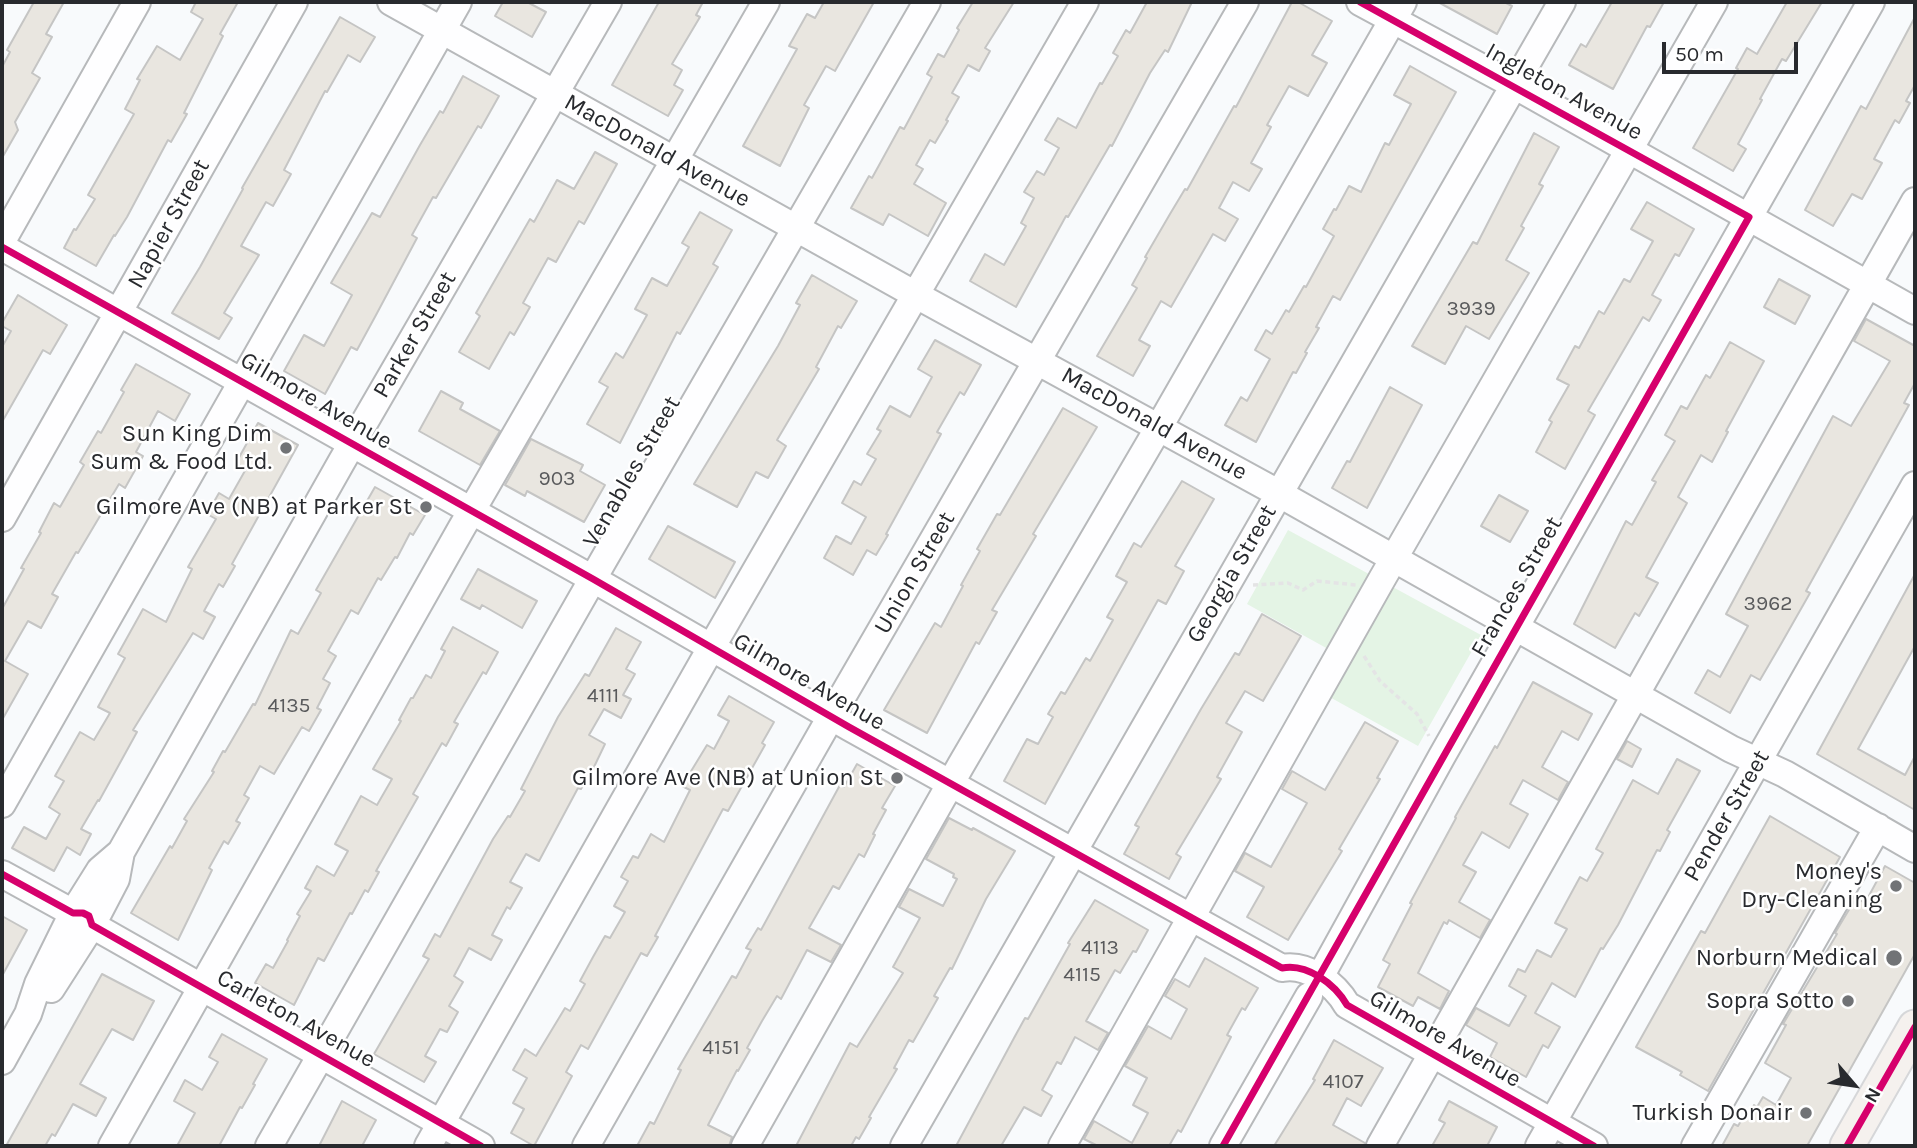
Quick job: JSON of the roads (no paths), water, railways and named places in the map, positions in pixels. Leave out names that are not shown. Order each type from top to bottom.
[{"type":"main road","points":[[1847,1146],[1915,1027]]},
{"type":"street","points":[[2,241],[137,2]]},
{"type":"street","name":"Napier Street","points":[[2,518],[294,2]]},
{"type":"street","name":"MacDonald Avenue","points":[[391,2],[1278,493],[1387,569],[1517,627],[1731,749],[1785,774],[1915,849]]},
{"type":"street","points":[[2,804],[458,2]]},
{"type":"street","name":"Parker Street","points":[[2,1061],[28,1014],[49,991],[82,919],[116,879],[121,852],[608,2]]},
{"type":"street","points":[[112,1146],[472,510],[766,2]]},
{"type":"street","name":"Venables Street","points":[[269,1146],[927,2]]},
{"type":"street","points":[[428,1146],[710,648],[1085,2]]},
{"type":"street","name":"Union Street","points":[[586,1146],[1245,2]]},
{"type":"street","name":"Ingleton Avenue","points":[[1360,2],[1397,11],[1514,85],[1915,311]]},
{"type":"street","name":"Georgia Street","points":[[904,1146],[1562,2]]},
{"type":"street","points":[[1062,1146],[1387,569],[1714,2]]},
{"type":"street","name":"Frances Street","points":[[1223,1146],[1871,2]]},
{"type":"street","points":[[744,1146],[950,783],[1159,427],[1397,11]]},
{"type":"street","points":[[1380,1146],[1915,201]]},
{"type":"street","name":"Gilmore Avenue","points":[[2,247],[472,510],[831,717],[1191,919],[1282,968],[1293,966],[1314,986],[1342,996],[1347,1005],[1594,1146]]},
{"type":"street","name":"Pender Street","points":[[1539,1146],[1915,485]]},
{"type":"street","points":[[1695,1146],[1878,827]]},
{"type":"street","name":"Carleton Avenue","points":[[2,874],[481,1146]]},
{"type":"place","name":"Sun King Dim Sum & Food Ltd.","points":[[286,448]]},
{"type":"place","name":"Gilmore Ave (NB) at Parker St","points":[[426,507]]},
{"type":"place","name":"Gilmore Ave (NB) at Union St","points":[[897,778]]},
{"type":"place","name":"Money's Dry-Cleaning","points":[[1896,886]]},
{"type":"place","name":"Norburn Medical","points":[[1894,958]]},
{"type":"place","name":"Sopra Sotto","points":[[1848,1001]]},
{"type":"place","name":"Turkish Donair","points":[[1806,1113]]}]
